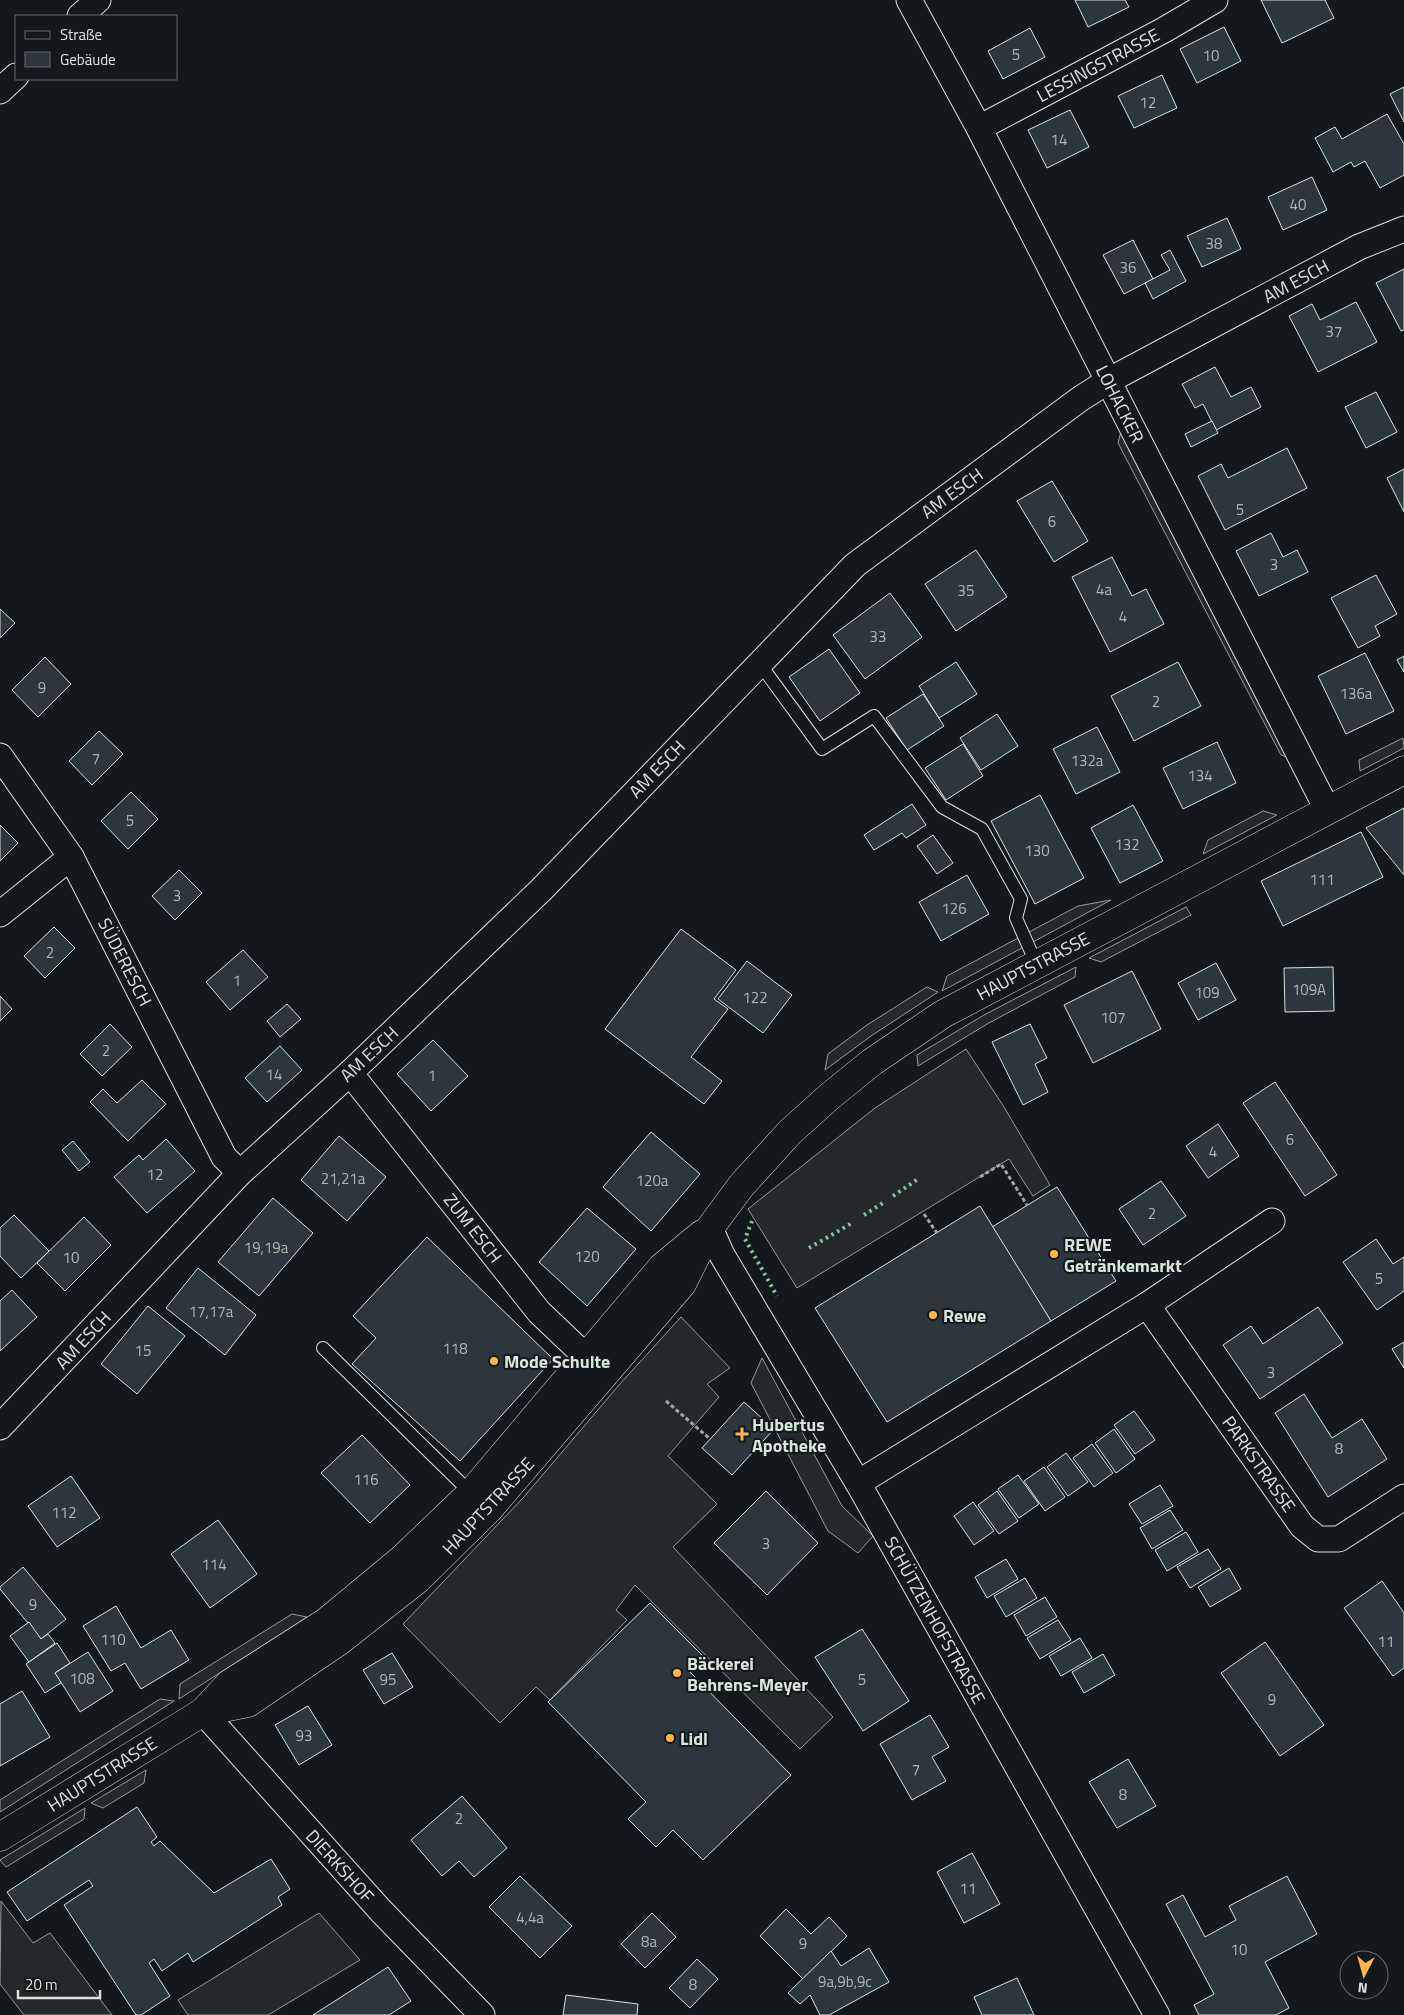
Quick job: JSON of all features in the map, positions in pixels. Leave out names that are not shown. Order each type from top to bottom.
[{"type":"main road","name":"HAUPTSTRASSE","points":[[0,1836],[203,1712],[229,1684],[326,1622],[402,1559],[480,1501],[595,1366],[662,1267],[710,1228],[741,1186],[790,1132],[865,1067],[943,1014],[1036,963],[1404,770]]},
{"type":"street","points":[[81,15],[98,0]]},
{"type":"street","name":"LOHACKER","points":[[909,0],[979,128],[1327,810]]},
{"type":"street","name":"LESSINGSTRASSE","points":[[979,128],[1164,30],[1215,0]]},
{"type":"street","points":[[0,91],[15,77]]},
{"type":"street","name":"AM ESCH","points":[[0,1427],[240,1173],[350,1073],[541,890],[855,565],[1108,380],[1360,247],[1404,229]]},
{"type":"street","name":"SÜDERESCH","points":[[0,756],[71,857],[224,1157],[240,1173]]},
{"type":"street","points":[[0,914],[71,857]]},
{"type":"street","name":"ZUM ESCH","points":[[350,1073],[540,1312],[595,1366]]},
{"type":"street","points":[[858,1483],[1147,1305],[1272,1221]]},
{"type":"street","name":"SCHÜTZENHOFSTRASSE","points":[[710,1228],[722,1255],[858,1483],[1157,2015]]},
{"type":"street","name":"PARKSTRASSE","points":[[1147,1305],[1302,1526],[1318,1539],[1339,1539],[1404,1497]]},
{"type":"street","name":"DIERKSHOF","points":[[203,1712],[380,1911],[482,2015]]},
{"type":"lane","points":[[760,664],[822,749],[874,716],[942,807],[982,829],[1021,899],[1016,918],[1036,963]]},
{"type":"lane","points":[[323,1348],[480,1501]]},
{"type":"path","points":[[980,1177],[1001,1164],[1027,1205]]},
{"type":"path","points":[[924,1214],[937,1233]]},
{"type":"path","points":[[666,1401],[710,1439]]},
{"type":"shaded area","points":[[1121,431],[1292,759],[1281,755],[1118,443]]},
{"type":"shaded area","points":[[1403,738],[1404,748],[1360,771],[1359,760]]},
{"type":"shaded area","points":[[1263,811],[1277,815],[1203,854],[1208,840]]},
{"type":"shaded area","points":[[1111,900],[942,991],[947,976],[1078,906]]},
{"type":"shaded area","points":[[1186,907],[1191,915],[1101,962],[1089,958]]},
{"type":"shaded area","points":[[1076,967],[1075,977],[987,1024],[918,1066],[917,1055],[984,1015]]},
{"type":"shaded area","points":[[927,987],[938,992],[871,1036],[825,1070],[828,1054],[867,1025]]},
{"type":"shaded area","points":[[966,1049],[1004,1107],[1050,1185],[1033,1196],[1009,1159],[797,1288],[748,1209],[875,1108]]},
{"type":"shaded area","points":[[681,1317],[730,1368],[707,1384],[719,1397],[668,1456],[717,1504],[673,1547],[833,1717],[800,1749],[635,1585],[616,1610],[627,1620],[550,1700],[536,1687],[500,1723],[403,1624],[523,1498],[619,1385]]},
{"type":"shaded area","points":[[762,1358],[842,1506],[873,1536],[858,1553],[828,1531],[751,1383]]},
{"type":"shaded area","points":[[292,1614],[307,1617],[179,1699],[180,1684]]},
{"type":"shaded area","points":[[160,1699],[174,1701],[0,1812],[0,1800]]},
{"type":"shaded area","points":[[146,1770],[144,1783],[103,1808],[91,1803]]},
{"type":"shaded area","points":[[85,1808],[84,1819],[6,1867],[0,1860]]},
{"type":"shaded area","points":[[1,1901],[33,1943],[50,1933],[112,2015],[24,2015],[0,1984]]},
{"type":"shaded area","points":[[319,1913],[360,1960],[268,2015],[188,2015],[178,2000]]},
{"type":"building","points":[[1075,0],[1125,0],[1129,7],[1088,27]]},
{"type":"building","points":[[1261,0],[1325,0],[1334,18],[1282,43]]},
{"type":"building","points":[[1224,27],[1241,61],[1197,83],[1180,49]]},
{"type":"building","points":[[1030,28],[1045,57],[1003,79],[988,51]]},
{"type":"building","points":[[1162,75],[1177,108],[1134,128],[1118,96]]},
{"type":"building","points":[[1404,87],[1404,122],[1390,94]]},
{"type":"building","points":[[1070,110],[1089,147],[1047,168],[1028,130]]},
{"type":"building","points":[[1387,114],[1404,144],[1404,175],[1380,188],[1365,161],[1354,167],[1351,162],[1333,172],[1315,138],[1335,127],[1342,139]]},
{"type":"building","points":[[1312,177],[1327,210],[1283,230],[1268,197]]},
{"type":"building","points":[[1227,218],[1241,249],[1202,267],[1187,236]]},
{"type":"building","points":[[1133,240],[1153,279],[1124,294],[1103,255]]},
{"type":"building","points":[[1170,250],[1186,281],[1153,299],[1145,283],[1170,270],[1161,255]]},
{"type":"building","points":[[1404,269],[1404,330],[1401,331],[1376,283]]},
{"type":"building","points":[[1356,302],[1377,342],[1318,372],[1289,316],[1312,304],[1320,320]]},
{"type":"building","points":[[1215,367],[1231,397],[1251,387],[1261,407],[1216,430],[1203,404],[1195,408],[1182,384]]},
{"type":"building","points":[[1376,392],[1397,432],[1366,448],[1345,407]]},
{"type":"building","points":[[1212,421],[1218,433],[1191,447],[1185,434]]},
{"type":"building","points":[[1287,448],[1307,488],[1225,530],[1198,476],[1221,464],[1228,478]]},
{"type":"building","points":[[1404,469],[1404,512],[1387,478]]},
{"type":"building","points":[[1052,481],[1088,541],[1054,562],[1017,501]]},
{"type":"building","points":[[1271,533],[1283,557],[1297,550],[1308,572],[1259,596],[1236,551]]},
{"type":"building","points":[[976,550],[1007,597],[956,631],[925,584]]},
{"type":"building","points":[[1112,557],[1132,596],[1146,589],[1164,624],[1110,652],[1072,577]]},
{"type":"building","points":[[1376,575],[1397,614],[1375,626],[1380,636],[1358,648],[1331,598]]},
{"type":"building","points":[[890,593],[922,637],[865,679],[833,635]]},
{"type":"building","points":[[0,609],[15,623],[0,638]]},
{"type":"building","points":[[829,649],[860,693],[820,721],[789,677]]},
{"type":"building","points":[[1365,653],[1394,711],[1346,734],[1318,676]]},
{"type":"building","points":[[1404,656],[1404,672],[1397,660]]},
{"type":"building","points":[[45,657],[71,684],[38,717],[12,690]]},
{"type":"building","points":[[956,662],[977,694],[939,718],[919,686]]},
{"type":"building","points":[[1178,662],[1201,706],[1134,741],[1111,696]]},
{"type":"building","points":[[923,694],[944,726],[907,750],[886,718]]},
{"type":"building","points":[[997,714],[1018,746],[981,770],[960,738]]},
{"type":"building","points":[[1097,727],[1120,772],[1076,794],[1053,749]]},
{"type":"building","points":[[99,731],[123,754],[92,785],[69,761]]},
{"type":"building","points":[[1217,742],[1236,783],[1183,809],[1163,768]]},
{"type":"building","points":[[963,744],[983,776],[946,800],[925,768]]},
{"type":"building","points":[[131,792],[158,819],[128,849],[101,821]]},
{"type":"building","points":[[1040,795],[1084,878],[1035,904],[991,821]]},
{"type":"building","points":[[912,804],[926,825],[906,838],[902,833],[874,850],[864,835]]},
{"type":"building","points":[[1133,805],[1163,861],[1120,883],[1091,828]]},
{"type":"building","points":[[1404,808],[1404,875],[1366,828]]},
{"type":"building","points":[[0,825],[18,843],[0,861]]},
{"type":"building","points":[[1361,832],[1383,877],[1283,926],[1261,881]]},
{"type":"building","points":[[933,835],[953,863],[937,874],[917,846]]},
{"type":"building","points":[[179,870],[202,893],[175,920],[152,896]]},
{"type":"building","points":[[967,875],[989,914],[941,941],[919,902]]},
{"type":"building","points":[[54,927],[75,948],[45,978],[24,956]]},
{"type":"building","points":[[681,929],[736,970],[714,999],[728,1009],[691,1057],[722,1081],[704,1104],[605,1029]]},
{"type":"building","points":[[243,950],[268,977],[230,1010],[206,982]]},
{"type":"building","points":[[747,961],[792,995],[763,1033],[718,999]]},
{"type":"building","points":[[1216,963],[1236,1000],[1198,1020],[1178,983]]},
{"type":"building","points":[[1333,967],[1334,1011],[1285,1012],[1284,968]]},
{"type":"building","points":[[1132,971],[1161,1029],[1093,1063],[1064,1005]]},
{"type":"building","points":[[0,996],[12,1009],[0,1021]]},
{"type":"building","points":[[287,1004],[301,1019],[280,1037],[267,1021]]},
{"type":"building","points":[[110,1024],[132,1047],[102,1076],[80,1054]]},
{"type":"building","points":[[1030,1024],[1047,1058],[1035,1064],[1048,1092],[1023,1105],[992,1042]]},
{"type":"building","points":[[433,1040],[468,1076],[431,1111],[397,1074]]},
{"type":"building","points":[[280,1046],[302,1070],[267,1102],[245,1078]]},
{"type":"building","points":[[142,1080],[166,1104],[128,1141],[90,1102],[103,1089],[117,1103]]},
{"type":"building","points":[[1275,1082],[1337,1175],[1305,1196],[1243,1103]]},
{"type":"building","points":[[1218,1124],[1239,1156],[1208,1178],[1186,1146]]},
{"type":"building","points":[[651,1132],[700,1174],[651,1231],[603,1187]]},
{"type":"building","points":[[339,1136],[386,1177],[347,1221],[301,1180]]},
{"type":"building","points":[[166,1139],[195,1171],[147,1213],[114,1177],[139,1155],[143,1160]]},
{"type":"building","points":[[73,1141],[90,1162],[79,1171],[62,1150]]},
{"type":"building","points":[[1161,1181],[1186,1216],[1143,1245],[1119,1209]]},
{"type":"building","name":"REWE Getränkemarkt","points":[[1057,1187],[1116,1281],[1051,1321],[992,1227]]},
{"type":"building","points":[[273,1198],[313,1233],[259,1296],[218,1262]]},
{"type":"building","name":"Rewe","points":[[980,1206],[1051,1321],[887,1422],[815,1308]]},
{"type":"building","points":[[587,1208],[636,1249],[587,1306],[539,1262]]},
{"type":"building","points":[[14,1215],[49,1251],[21,1278],[0,1256],[0,1228]]},
{"type":"building","points":[[84,1217],[111,1245],[65,1291],[37,1263]]},
{"type":"building","points":[[427,1237],[553,1359],[460,1461],[352,1364],[376,1338],[353,1316]]},
{"type":"building","points":[[1376,1239],[1393,1264],[1404,1257],[1404,1291],[1377,1310],[1343,1262]]},
{"type":"building","points":[[198,1268],[256,1315],[225,1355],[166,1308]]},
{"type":"building","points":[[12,1290],[37,1317],[0,1351],[0,1301]]},
{"type":"building","points":[[148,1306],[185,1336],[137,1394],[101,1364]]},
{"type":"building","points":[[1318,1307],[1343,1343],[1260,1399],[1223,1345],[1251,1326],[1263,1344]]},
{"type":"building","points":[[1404,1342],[1404,1368],[1392,1349]]},
{"type":"building","points":[[1304,1394],[1332,1438],[1362,1419],[1387,1459],[1328,1497],[1275,1413]]},
{"type":"building","name":"Hubertus Apotheke","points":[[744,1402],[774,1429],[732,1475],[702,1448]]},
{"type":"building","points":[[1134,1411],[1155,1440],[1135,1454],[1114,1425]]},
{"type":"building","points":[[1114,1429],[1135,1459],[1116,1473],[1095,1443]]},
{"type":"building","points":[[362,1435],[410,1485],[370,1523],[321,1473]]},
{"type":"building","points":[[1092,1444],[1113,1473],[1094,1487],[1073,1458]]},
{"type":"building","points":[[1066,1453],[1088,1482],[1068,1496],[1047,1467]]},
{"type":"building","points":[[1044,1467],[1065,1497],[1045,1511],[1024,1481]]},
{"type":"building","points":[[1018,1475],[1039,1504],[1019,1518],[998,1489]]},
{"type":"building","points":[[71,1476],[100,1518],[57,1547],[28,1506]]},
{"type":"building","points":[[1160,1485],[1173,1506],[1142,1524],[1129,1504]]},
{"type":"building","points":[[766,1491],[818,1543],[767,1595],[714,1543]]},
{"type":"building","points":[[997,1491],[1018,1521],[999,1534],[978,1505]]},
{"type":"building","points":[[973,1502],[994,1531],[974,1545],[954,1516]]},
{"type":"building","points":[[1170,1510],[1183,1530],[1152,1549],[1140,1528]]},
{"type":"building","points":[[218,1520],[257,1574],[210,1608],[171,1554]]},
{"type":"building","points":[[1186,1532],[1198,1552],[1167,1571],[1155,1550]]},
{"type":"building","points":[[1208,1549],[1221,1569],[1190,1588],[1177,1567]]},
{"type":"building","points":[[1006,1559],[1018,1579],[987,1598],[975,1577]]},
{"type":"building","points":[[23,1567],[66,1619],[41,1639],[0,1589]]},
{"type":"building","points":[[1229,1568],[1241,1589],[1210,1607],[1198,1587]]},
{"type":"building","points":[[1025,1578],[1037,1598],[1006,1617],[994,1596]]},
{"type":"building","points":[[1382,1581],[1404,1613],[1404,1668],[1393,1676],[1344,1608]]},
{"type":"building","points":[[1045,1597],[1057,1617],[1026,1636],[1014,1615]]},
{"type":"building","name":"Lidl","points":[[650,1603],[704,1657],[689,1671],[791,1775],[703,1860],[673,1830],[656,1847],[628,1819],[646,1802],[548,1702]]},
{"type":"building","points":[[116,1606],[141,1648],[171,1630],[189,1660],[141,1689],[125,1663],[111,1671],[83,1626]]},
{"type":"building","points":[[1058,1620],[1071,1640],[1040,1659],[1027,1638]]},
{"type":"building","points":[[29,1622],[41,1639],[48,1634],[55,1643],[29,1662],[10,1636]]},
{"type":"building","points":[[862,1629],[909,1701],[863,1731],[815,1657]]},
{"type":"building","points":[[1080,1638],[1092,1658],[1061,1676],[1049,1656]]},
{"type":"building","points":[[1265,1642],[1324,1725],[1280,1756],[1221,1673]]},
{"type":"building","points":[[57,1643],[70,1663],[55,1673],[62,1682],[45,1693],[26,1664]]},
{"type":"building","points":[[88,1652],[113,1691],[80,1712],[55,1673]]},
{"type":"building","points":[[392,1653],[413,1687],[384,1704],[363,1670]]},
{"type":"building","points":[[1103,1654],[1115,1675],[1084,1693],[1072,1672]]},
{"type":"building","points":[[22,1691],[50,1737],[0,1766],[0,1704]]},
{"type":"building","points":[[308,1706],[332,1745],[299,1765],[275,1725]]},
{"type":"building","points":[[930,1715],[949,1747],[932,1757],[946,1781],[912,1800],[880,1744]]},
{"type":"building","points":[[1128,1759],[1156,1806],[1117,1828],[1089,1782]]},
{"type":"building","points":[[462,1796],[507,1848],[474,1877],[459,1861],[442,1876],[411,1840]]},
{"type":"building","points":[[137,1807],[157,1837],[151,1842],[154,1846],[160,1841],[214,1893],[271,1859],[290,1889],[278,1897],[282,1905],[193,1962],[188,1953],[162,1971],[154,1959],[149,1963],[170,1996],[141,2015],[136,2015],[64,1905],[93,1886],[89,1880],[27,1921],[7,1892]]},
{"type":"building","points":[[972,1853],[1000,1904],[964,1923],[937,1872]]},
{"type":"building","points":[[520,1876],[572,1926],[540,1958],[489,1907]]},
{"type":"building","points":[[1287,1876],[1317,1934],[1265,1962],[1289,2008],[1276,2015],[1199,2015],[1194,2005],[1214,1994],[1166,1904],[1183,1895],[1205,1937],[1236,1920],[1229,1906]]},
{"type":"building","points":[[786,1909],[811,1934],[829,1917],[847,1936],[803,1979],[760,1936]]},
{"type":"building","points":[[652,1913],[676,1937],[645,1968],[621,1944]]},
{"type":"building","points":[[869,1948],[889,1982],[829,2015],[820,2015],[810,1995],[800,2004],[788,1993],[831,1951],[841,1966]]},
{"type":"building","points":[[697,1959],[718,1979],[690,2008],[669,1988]]},
{"type":"building","points":[[388,1967],[411,2001],[389,2015],[313,2015]]},
{"type":"building","points":[[1017,1978],[1034,2015],[982,2015],[974,1997]]},
{"type":"building","points":[[566,1995],[638,2004],[637,2015],[563,2015]]},
{"type":"hedge","points":[[893,1196],[918,1179]]},
{"type":"hedge","points":[[864,1215],[886,1201]]},
{"type":"hedge","points":[[752,1221],[745,1239],[777,1296]]},
{"type":"hedge","points":[[809,1248],[852,1223]]},
{"type":"place","name":"REWE Getränkemarkt","points":[[1054,1254]]},
{"type":"place","name":"Rewe","points":[[933,1315]]},
{"type":"place","name":"Mode Schulte","points":[[494,1361]]},
{"type":"place","name":"Hubertus Apotheke","points":[[742,1434]]},
{"type":"place","name":"Bäckerei Behrens-Meyer","points":[[677,1673]]},
{"type":"place","name":"Lidl","points":[[670,1738]]}]
